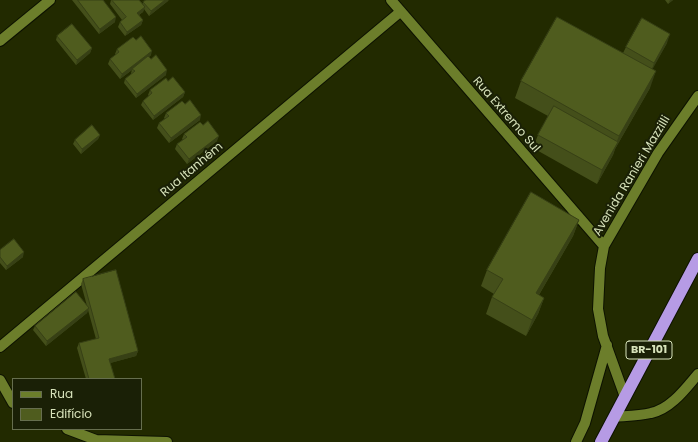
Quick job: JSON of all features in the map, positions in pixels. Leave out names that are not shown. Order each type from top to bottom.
[{"type":"highway","name":"BR-101","points":[[601,442],[698,259]]},
{"type":"street","points":[[0,41],[50,0]]},
{"type":"street","name":"Rua Extremo Sul","points":[[391,0],[604,246]]},
{"type":"street","name":"Rua Itanhém","points":[[0,347],[400,12]]},
{"type":"street","name":"Avenida Ranieri Mazzilli","points":[[625,397],[607,345],[598,309],[600,268],[604,246],[658,153],[698,96]]},
{"type":"street","name":"Avenida Ranieri Mazzilli","points":[[576,442],[585,423],[607,345]]},
{"type":"street","points":[[614,417],[653,413],[671,403],[687,388],[698,374]]},
{"type":"street","points":[[0,380],[12,401]]},
{"type":"street","points":[[0,395],[12,402]]},
{"type":"street","points":[[70,430],[96,440],[168,442]]},
{"type":"building","points":[[78,0],[103,0],[116,17],[100,29]]},
{"type":"building","points":[[112,0],[139,0],[145,7],[137,13],[143,20],[127,32],[120,22],[126,17]]},
{"type":"building","points":[[146,0],[165,0],[151,11],[143,2]]},
{"type":"building","points":[[557,17],[656,71],[619,136],[521,81]]},
{"type":"building","points":[[642,18],[670,34],[654,63],[626,47]]},
{"type":"building","points":[[72,24],[92,48],[77,60],[57,36]]},
{"type":"building","points":[[141,36],[152,51],[122,74],[110,59],[119,52],[117,49],[133,37],[136,40]]},
{"type":"building","points":[[156,55],[167,70],[137,94],[125,79],[135,71],[132,69],[148,56],[151,59]]},
{"type":"building","points":[[173,77],[185,92],[154,116],[143,101],[152,93],[150,90],[166,78],[168,81]]},
{"type":"building","points":[[190,100],[201,115],[171,138],[159,123],[169,116],[166,113],[182,101],[185,104]]},
{"type":"building","points":[[554,106],[618,142],[602,170],[538,135]]},
{"type":"building","points":[[208,121],[219,136],[189,159],[177,144],[187,137],[184,134],[200,122],[203,125]]},
{"type":"building","points":[[92,125],[100,135],[82,149],[75,140]]},
{"type":"building","points":[[531,192],[579,220],[536,293],[544,298],[532,320],[492,297],[503,279],[487,270]]},
{"type":"building","points":[[14,239],[24,252],[7,266],[0,257],[0,250]]},
{"type":"building","points":[[116,270],[138,351],[109,359],[115,378],[89,378],[79,343],[99,338],[83,279]]},
{"type":"building","points":[[76,292],[89,308],[47,341],[35,326]]}]
